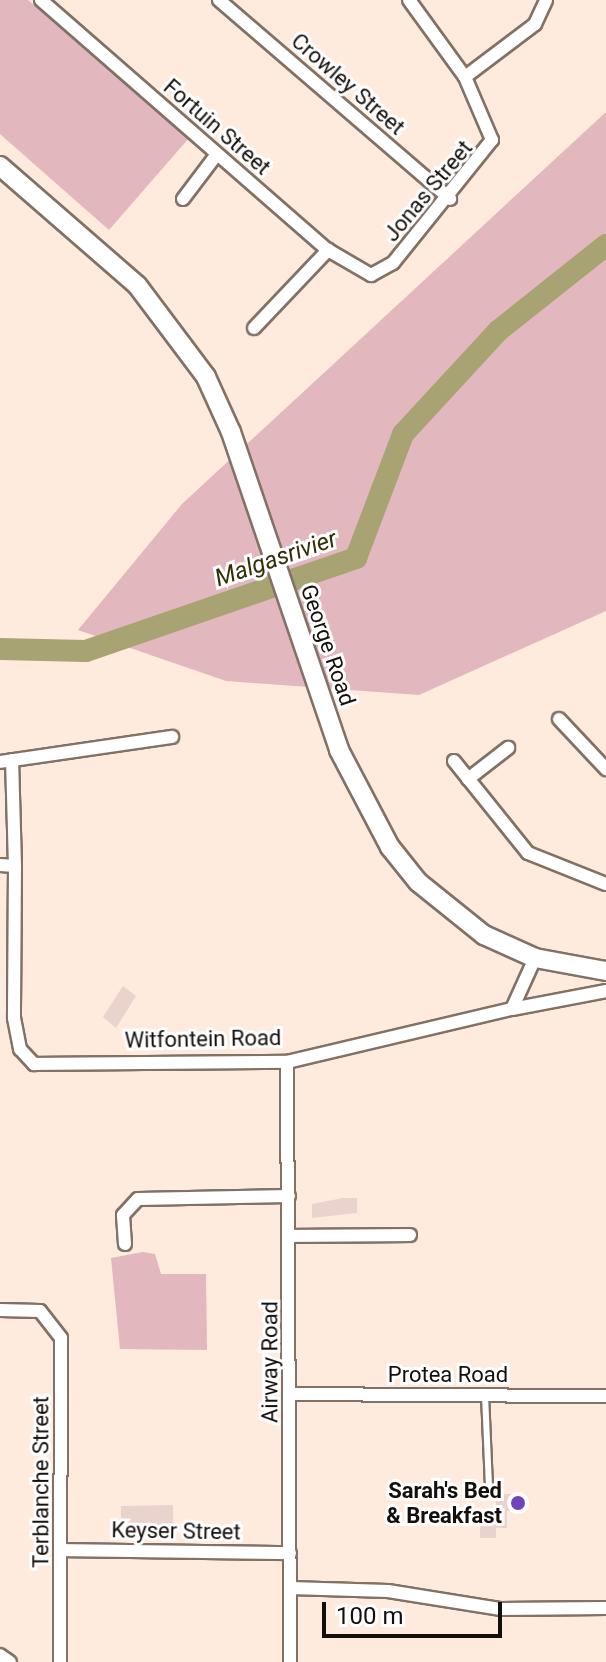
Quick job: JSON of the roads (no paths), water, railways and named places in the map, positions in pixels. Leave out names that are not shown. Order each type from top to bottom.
[{"type":"main road","name":"George Road","points":[[0,166],[137,285],[181,337],[225,416],[310,668],[360,800],[390,847],[450,912],[535,958]]},
{"type":"main road","points":[[535,958],[606,971]]},
{"type":"street","name":"Fortuin Street","points":[[41,0],[328,250],[371,275]]},
{"type":"street","name":"Crowley Street","points":[[219,0],[450,199]]},
{"type":"street","name":"Jonas Street","points":[[371,275],[388,268],[450,199],[492,140],[465,77],[409,0]]},
{"type":"street","points":[[465,77],[535,24],[546,0]]},
{"type":"street","points":[[183,199],[217,154]]},
{"type":"street","points":[[254,328],[328,250]]},
{"type":"street","points":[[559,719],[606,769]]},
{"type":"street","points":[[0,865],[15,866],[6,761],[172,737]]},
{"type":"street","points":[[468,779],[508,748]]},
{"type":"street","points":[[454,761],[528,853],[606,884]]},
{"type":"street","name":"Witfontein Road","points":[[15,866],[17,1041],[34,1064],[287,1062],[512,1009],[606,991]]},
{"type":"street","points":[[512,1009],[535,958]]},
{"type":"street","name":"Airway Road","points":[[287,1062],[290,1662]]},
{"type":"street","points":[[125,1244],[123,1215],[138,1199],[289,1196]]},
{"type":"street","points":[[290,1236],[410,1235]]},
{"type":"street","name":"Terblanche Street","points":[[0,1310],[40,1311],[61,1338],[60,1662]]},
{"type":"street","name":"Protea Road","points":[[291,1394],[606,1396]]},
{"type":"street","name":"Keyser Street","points":[[62,1550],[290,1553]]},
{"type":"street","points":[[290,1588],[388,1591],[500,1609],[606,1608]]},
{"type":"street","points":[[0,1655],[10,1662]]},
{"type":"lane","points":[[485,1395],[489,1487]]},
{"type":"waterway","name":"Malgasrivier","points":[[0,649],[86,651],[356,558],[403,434],[498,331],[606,245]]},
{"type":"place","name":"Sarah's Bed & Breakfast","points":[[518,1503]]}]
